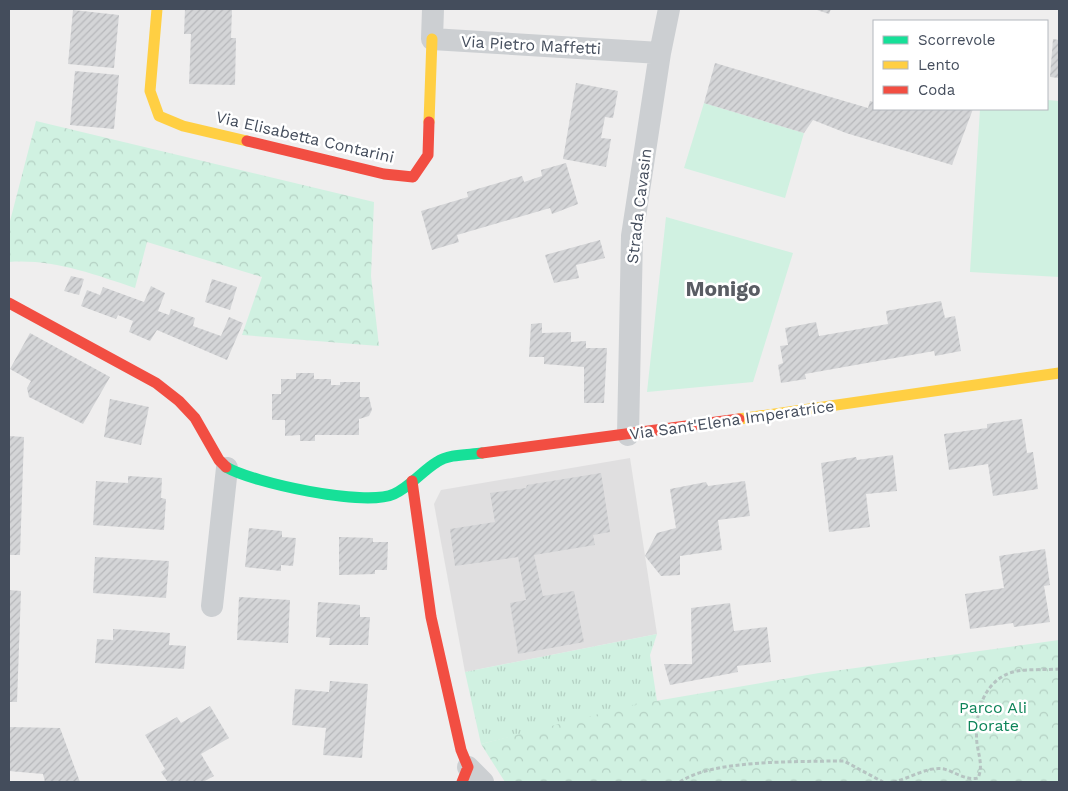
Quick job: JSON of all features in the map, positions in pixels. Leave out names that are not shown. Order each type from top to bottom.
[{"type":"street","name":"Via Elisabetta Contarini","points":[[156,9],[150,91],[159,116],[182,126],[384,174],[413,177],[428,155],[432,39]]},
{"type":"street","points":[[432,39],[433,9]]},
{"type":"street","name":"Strada Cavasin","points":[[628,435],[632,236],[660,53],[669,9]]},
{"type":"street","name":"Via Pietro Maffetti","points":[[432,39],[660,53]]},
{"type":"street","points":[[9,303],[93,347],[156,383],[179,401],[195,418],[219,460],[227,468],[212,606]]},
{"type":"street","name":"Via Sant'Elena Imperatrice","points":[[227,468],[248,477],[328,496],[384,496],[394,494],[438,461],[446,458],[628,435],[1059,373]]},
{"type":"street","points":[[412,481],[431,616],[461,750],[471,777]]},
{"type":"path","points":[[893,782],[931,770],[942,769],[972,780],[978,778],[982,771],[977,742],[979,712],[983,694],[994,682],[1016,671],[1059,669]]},
{"type":"path","points":[[680,782],[691,775],[753,763],[832,761],[844,761],[882,782]]},
{"type":"shaded area","points":[[630,458],[657,634],[465,672],[434,504],[441,490]]},
{"type":"green space","points":[[1048,100],[1059,101],[1059,277],[970,272],[980,110],[1048,110]]},
{"type":"green space","points":[[704,103],[804,133],[785,198],[684,168]]},
{"type":"green space","points":[[36,121],[374,202],[371,276],[379,346],[242,335],[262,277],[147,242],[135,288],[57,265],[9,262],[9,225]]},
{"type":"green space","points":[[666,217],[793,253],[753,382],[647,392]]},
{"type":"green space","points":[[657,634],[650,655],[657,701],[481,744],[465,672]]},
{"type":"green space","name":"Parco Ali Dorate","points":[[1059,640],[1059,782],[505,782],[481,744],[638,704],[819,673]]},
{"type":"building","points":[[185,9],[232,9],[231,38],[236,38],[235,85],[189,84],[191,34],[184,34]]},
{"type":"building","points":[[814,9],[831,9],[829,14]]},
{"type":"building","points":[[73,10],[119,15],[114,68],[68,64]]},
{"type":"building","points":[[1053,39],[1059,40],[1059,78],[1050,77]]},
{"type":"building","points":[[715,63],[868,108],[870,101],[873,102],[873,110],[973,110],[952,165],[846,133],[813,120],[804,133],[704,103]]},
{"type":"building","points":[[75,71],[119,75],[114,129],[70,125]]},
{"type":"building","points":[[576,83],[618,91],[613,118],[605,117],[601,138],[611,139],[606,167],[563,159]]},
{"type":"building","points":[[566,163],[578,204],[552,214],[550,208],[457,235],[459,242],[432,250],[421,211],[468,197],[467,192],[522,176],[524,182],[542,176],[541,170]]},
{"type":"building","points":[[600,240],[605,258],[576,265],[579,278],[554,283],[545,255]]},
{"type":"building","points":[[71,276],[84,279],[79,295],[64,291]]},
{"type":"building","points":[[212,279],[237,287],[230,310],[205,302]]},
{"type":"building","points":[[151,286],[165,293],[158,311],[169,315],[171,309],[195,318],[193,326],[221,336],[229,317],[243,323],[227,360],[157,330],[150,341],[129,332],[133,321],[118,315],[116,319],[81,306],[87,290],[100,295],[103,287],[144,302]]},
{"type":"building","points":[[941,301],[945,318],[955,316],[961,351],[935,356],[934,351],[805,374],[806,379],[781,383],[778,365],[783,363],[780,346],[788,345],[785,328],[816,322],[819,336],[888,324],[886,311]]},
{"type":"building","points":[[542,323],[542,333],[571,332],[571,342],[586,341],[586,348],[607,348],[604,403],[584,403],[584,367],[544,364],[544,357],[529,357],[531,324]]},
{"type":"building","points":[[30,333],[110,377],[83,424],[29,397],[27,388],[31,381],[10,369]]},
{"type":"building","points":[[296,373],[314,373],[314,379],[331,379],[331,385],[340,385],[340,382],[360,382],[360,397],[369,397],[372,410],[369,416],[359,419],[359,435],[315,435],[315,441],[300,441],[300,435],[285,436],[285,420],[272,420],[272,394],[281,394],[281,379],[296,379]]},
{"type":"building","points":[[110,399],[149,407],[141,445],[104,437]]},
{"type":"building","points":[[1022,419],[1027,453],[1033,452],[1038,489],[993,496],[988,464],[949,470],[944,434],[987,428],[987,424]]},
{"type":"building","points":[[9,436],[24,437],[20,555],[9,555]]},
{"type":"building","points":[[893,455],[897,491],[866,494],[870,527],[829,532],[821,463],[856,457],[857,460]]},
{"type":"building","points":[[601,473],[610,532],[593,535],[595,545],[534,555],[543,596],[574,591],[584,642],[518,654],[510,603],[526,600],[518,557],[455,566],[450,529],[495,522],[490,493]]},
{"type":"building","points":[[128,476],[162,478],[161,498],[166,499],[164,530],[93,525],[96,481],[128,483]]},
{"type":"building","points":[[745,481],[750,516],[718,520],[722,550],[680,556],[680,575],[661,576],[645,556],[657,533],[676,528],[670,489],[706,482],[708,486]]},
{"type":"building","points":[[249,528],[282,531],[282,537],[296,538],[293,566],[281,565],[281,571],[245,567]]},
{"type":"building","points":[[339,537],[373,538],[373,542],[388,542],[387,570],[375,570],[375,574],[339,575]]},
{"type":"building","points":[[1045,549],[1050,585],[1044,586],[1050,622],[1014,627],[1013,623],[970,629],[965,594],[1004,588],[999,556]]},
{"type":"building","points":[[95,557],[169,561],[166,598],[93,593]]},
{"type":"building","points":[[9,590],[21,591],[17,702],[9,702]]},
{"type":"building","points":[[239,597],[290,600],[288,643],[237,640]]},
{"type":"building","points":[[318,602],[360,605],[360,617],[370,617],[368,645],[329,645],[330,638],[316,637]]},
{"type":"building","points":[[730,603],[734,631],[767,627],[771,662],[737,666],[738,672],[670,685],[664,664],[692,664],[691,608]]},
{"type":"building","points":[[113,629],[170,633],[169,645],[186,646],[184,669],[95,663],[97,639],[113,640]]},
{"type":"building","points":[[330,681],[368,684],[362,758],[323,755],[326,728],[292,725],[295,689],[329,692]]},
{"type":"building","points":[[210,706],[229,738],[201,754],[214,776],[203,782],[168,782],[161,772],[165,769],[145,735],[177,717],[181,723]]},
{"type":"building","points":[[9,727],[60,728],[80,782],[45,782],[43,774],[9,771]]},
{"type":"traffic: fast","points":[[226,467],[260,480],[283,486],[359,498],[380,497],[400,491],[442,459],[482,453]]},
{"type":"traffic: slow","points":[[157,9],[150,91],[159,116],[183,126],[247,141]]},
{"type":"traffic: slow","points":[[429,122],[432,39]]},
{"type":"traffic: slow","points":[[739,419],[1059,373]]},
{"type":"traffic: jam","points":[[247,141],[384,174],[413,177],[428,155],[429,122]]},
{"type":"traffic: jam","points":[[9,303],[156,383],[179,401],[195,418],[219,460],[226,467]]},
{"type":"traffic: jam","points":[[482,453],[739,419]]},
{"type":"traffic: jam","points":[[412,481],[431,617],[461,750],[468,767],[462,782]]},
{"type":"district","name":"Monigo","points":[[723,288]]}]
